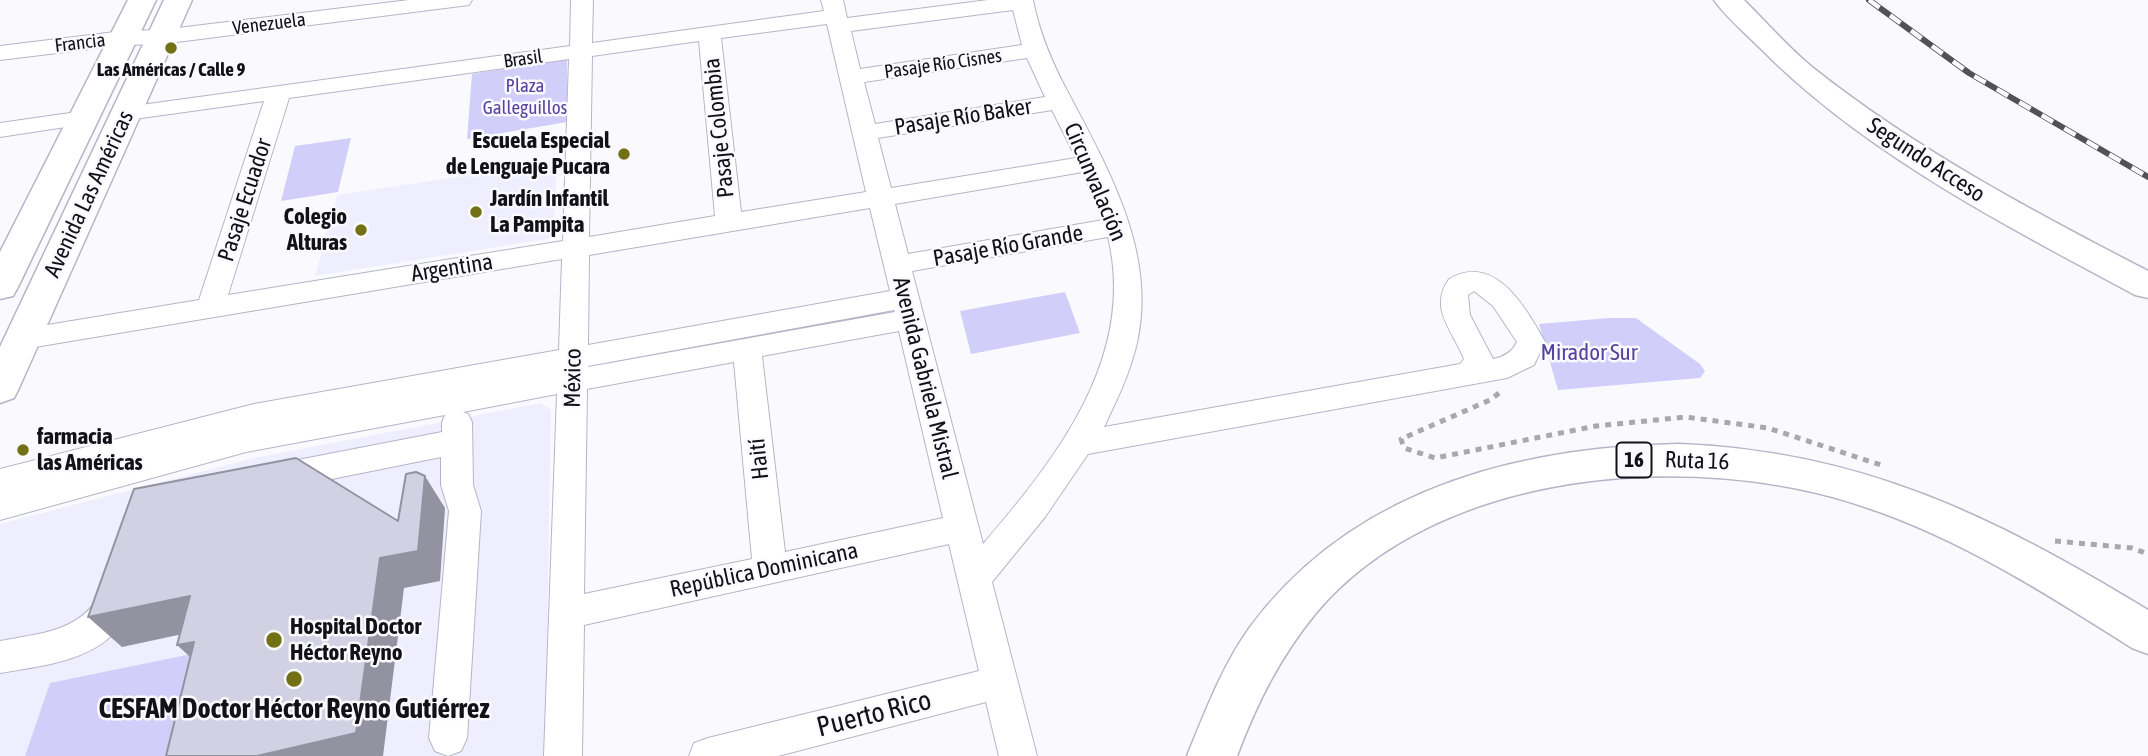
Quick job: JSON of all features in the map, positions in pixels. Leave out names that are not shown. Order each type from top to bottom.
[{"type":"main road","name":"Avenida Las Américas","points":[[0,288],[142,0]]},
{"type":"main road","name":"Avenida Las Américas","points":[[0,388],[178,0]]},
{"type":"main road","name":"Segundo Acceso","points":[[1728,0],[1800,72],[1886,136],[2018,218],[2148,286]]},
{"type":"main road","name":"Segundo Acceso","points":[[1755,0],[1829,66],[1897,115],[1998,177],[2148,257]]},
{"type":"main road","name":"Ruta 16","points":[[1212,756],[1236,694],[1258,654],[1306,594],[1361,545],[1425,508],[1460,494],[1533,474],[1603,463],[1667,459],[1741,463],[1813,476],[1867,490],[1930,513],[1999,545],[2148,634]]},
{"type":"street","name":"Venezuela","points":[[161,37],[461,0]]},
{"type":"street","name":"México","points":[[564,756],[582,0]]},
{"type":"street","name":"Brasil","points":[[127,113],[836,14],[1022,1]]},
{"type":"street","name":"Circunvalación","points":[[974,579],[1034,507],[1078,444],[1108,387],[1125,332],[1127,277],[1118,226],[1091,163],[1035,50],[1022,1]]},
{"type":"street","name":"Avenida Gabriela Mistral","points":[[836,14],[1018,756]]},
{"type":"street","name":"Pasaje Colombia","points":[[709,33],[729,222]]},
{"type":"street","name":"Francia","points":[[0,53],[123,38],[161,37]]},
{"type":"street","name":"Pasaje Río Cisnes","points":[[851,77],[1035,50]]},
{"type":"street","name":"Pasaje Ecuador","points":[[210,308],[279,92]]},
{"type":"street","name":"Pasaje Río Baker","points":[[865,133],[1060,101]]},
{"type":"street","points":[[0,130],[83,118]]},
{"type":"street","name":"Argentina","points":[[23,339],[1091,163]]},
{"type":"street","name":"Pasaje Río Grande","points":[[897,265],[1118,226]]},
{"type":"street","points":[[0,508],[246,440],[458,401],[573,369],[908,308]]},
{"type":"street","points":[[0,482],[152,467],[254,416],[573,369],[747,349],[908,308]]},
{"type":"street","name":"Haití","points":[[747,349],[771,569]]},
{"type":"street","points":[[1078,444],[1471,372]]},
{"type":"street","points":[[448,738],[465,511],[457,485],[455,442],[458,401]]},
{"type":"street","points":[[253,482],[455,442]]},
{"type":"street","name":"República Dominicana","points":[[567,612],[961,528]]},
{"type":"street","points":[[0,657],[73,642],[92,632],[105,621],[116,605],[128,568]]},
{"type":"street","name":"Puerto Rico","points":[[708,756],[788,746],[1000,682]]},
{"type":"shaded area","name":"Jardín Infantil La Pampita","points":[[557,162],[553,238],[315,276],[337,195]]},
{"type":"shaded area","name":"Hospital Doctor Héctor Reyno","points":[[541,403],[551,410],[545,756],[0,756],[0,524],[254,458]]},
{"type":"green space","name":"Plaza Galleguillos","points":[[567,59],[567,122],[467,139],[472,74]]},
{"type":"green space","points":[[351,138],[338,192],[281,201],[295,146]]},
{"type":"green space","points":[[1065,292],[1080,333],[971,354],[960,311]]},
{"type":"green space","name":"Mirador Sur","points":[[1636,318],[1700,364],[1705,371],[1700,378],[1558,390],[1539,324]]},
{"type":"green space","points":[[211,650],[184,756],[25,756],[50,683]]},
{"type":"building","points":[[296,458],[398,521],[406,474],[416,472],[425,476],[418,551],[380,558],[356,733],[257,756],[166,756],[194,642],[177,645],[190,596],[88,617],[134,489]]},
{"type":"railway","points":[[1869,0],[1969,73],[2148,177]]},
{"type":"place","name":"Las Américas / Calle 9","points":[[171,48]]},
{"type":"place","name":"Escuela Especial de Lenguaje Pucara","points":[[624,154]]},
{"type":"place","name":"Jardín Infantil La Pampita","points":[[476,212]]},
{"type":"place","name":"Colegio Alturas","points":[[361,230]]},
{"type":"place","name":"farmacia las Américas","points":[[23,450]]},
{"type":"place","name":"Hospital Doctor Héctor Reyno","points":[[274,640]]},
{"type":"place","name":"CESFAM Doctor Héctor Reyno Gutiérrez","points":[[294,679]]}]
